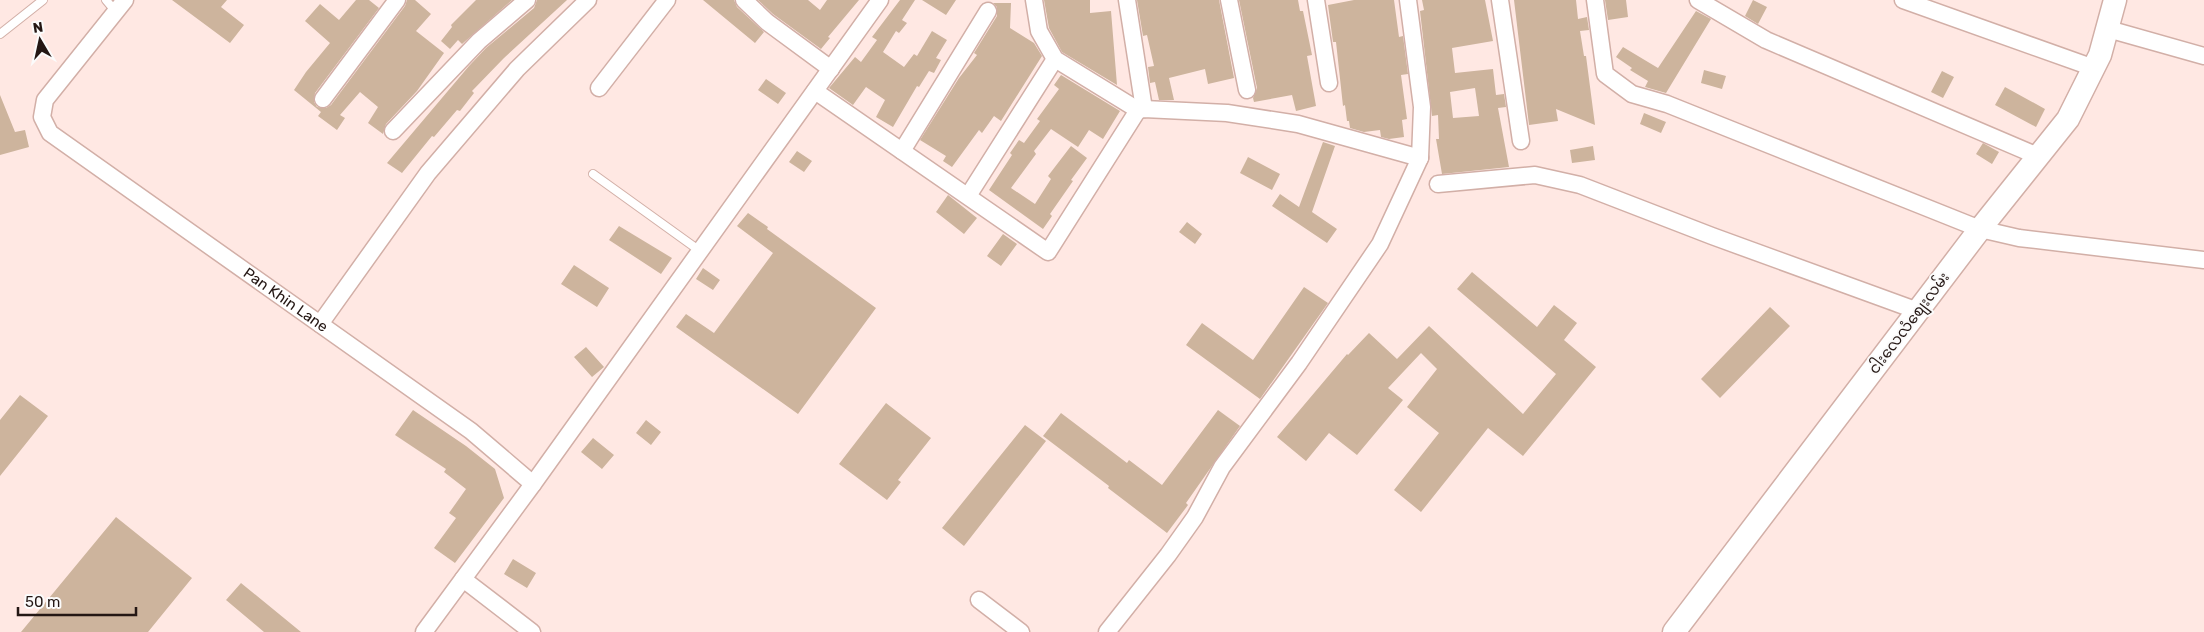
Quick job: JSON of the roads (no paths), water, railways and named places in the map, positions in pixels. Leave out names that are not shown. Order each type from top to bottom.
[{"type":"street","points":[[323,99],[397,0]]},
{"type":"street","points":[[393,131],[479,41],[527,0]]},
{"type":"street","points":[[320,324],[428,173],[517,69],[588,0]]},
{"type":"street","points":[[599,88],[667,0]]},
{"type":"street","points":[[744,0],[768,22],[830,69]]},
{"type":"street","points":[[424,632],[533,484],[880,0]]},
{"type":"street","points":[[1034,0],[1039,31],[1055,59],[1141,109],[1227,113],[1298,124],[1420,158]]},
{"type":"street","points":[[815,90],[1048,252],[1141,109],[1127,0]]},
{"type":"street","points":[[1229,0],[1247,90]]},
{"type":"street","points":[[1316,0],[1330,83]]},
{"type":"street","points":[[1107,632],[1168,555],[1195,517],[1222,467],[1299,363],[1380,244],[1420,158],[1422,107],[1408,0]]},
{"type":"street","points":[[1500,0],[1521,141]]},
{"type":"street","points":[[1595,0],[1605,74],[1632,94],[1676,108],[1980,229],[2019,238],[2204,260]]},
{"type":"street","points":[[1698,0],[1766,40],[2040,157]]},
{"type":"street","points":[[1903,0],[2094,68]]},
{"type":"street","name":"Pan Khin Lane","points":[[116,4],[45,100],[42,117],[50,133],[471,431],[533,484]]},
{"type":"street","points":[[902,151],[988,11]]},
{"type":"street","points":[[2112,13],[2204,56]]},
{"type":"street","name":"ငါးလေလံစျေးလမ်း","points":[[1674,632],[1980,229],[2040,157],[2068,119],[2100,56],[2112,13]]},
{"type":"street","points":[[968,196],[1055,59]]},
{"type":"street","points":[[1438,184],[1535,175],[1580,185],[1712,236],[1918,311]]},
{"type":"street","points":[[463,579],[532,632]]},
{"type":"street","points":[[979,600],[1021,632]]},
{"type":"lane","points":[[0,34],[43,0]]},
{"type":"lane","points":[[594,174],[700,251]]}]
